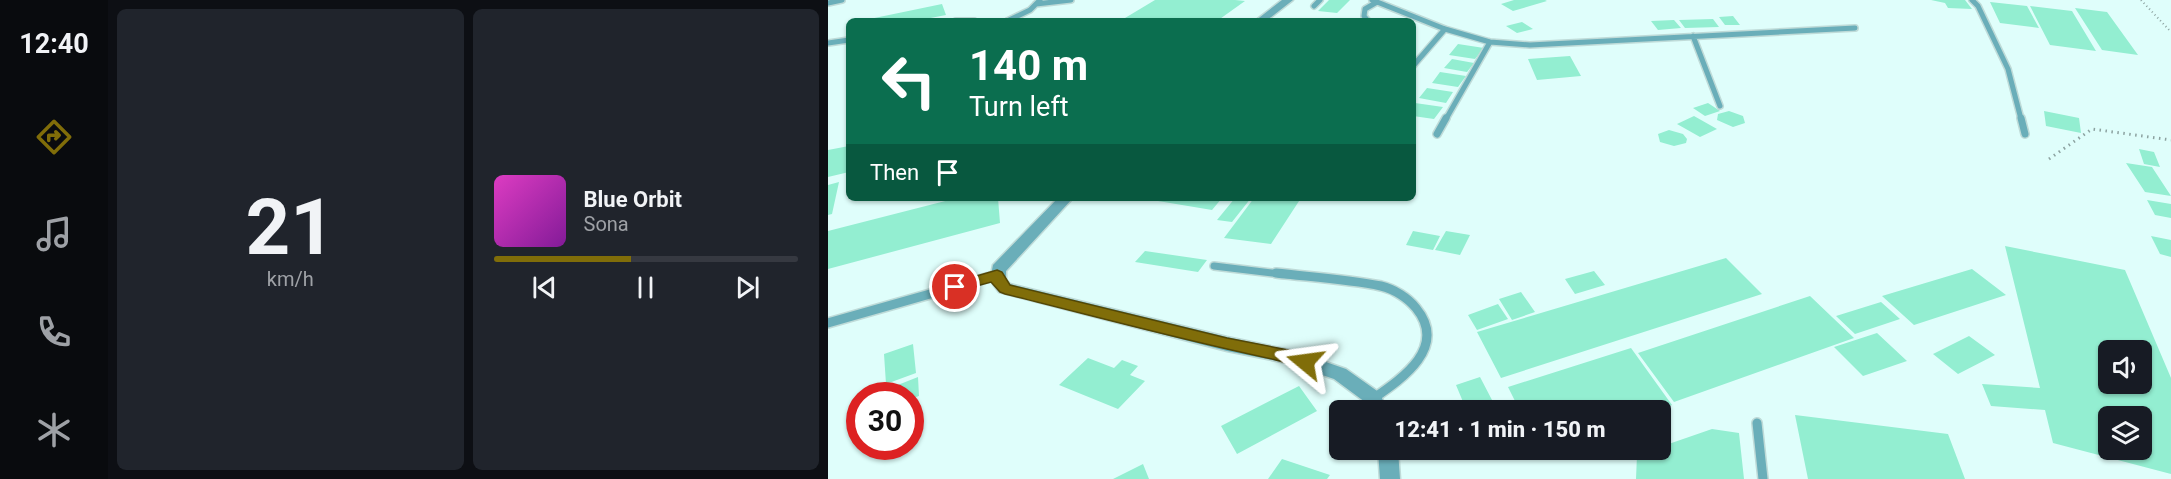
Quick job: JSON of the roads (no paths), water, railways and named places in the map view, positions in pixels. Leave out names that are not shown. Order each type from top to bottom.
[{"type":"street","points":[[1264,18],[1288,0]]},
{"type":"street","points":[[1063,201],[999,269],[997,275],[999,283],[1005,288],[1227,344],[1288,356],[1340,374],[1369,400]]},
{"type":"street","points":[[1389,460],[1390,479]]},
{"type":"lane","points":[[828,3],[842,0]]},
{"type":"lane","points":[[1013,18],[1030,10],[1038,2],[1071,0]]},
{"type":"lane","points":[[1314,6],[1320,0]]},
{"type":"lane","points":[[1972,0],[1978,6],[2008,69],[2025,134]]},
{"type":"lane","points":[[1366,18],[1365,9],[1374,1],[1445,29],[1490,42],[1530,45],[1855,28]]},
{"type":"lane","points":[[1416,63],[1445,29]]},
{"type":"lane","points":[[1693,36],[1719,106]]},
{"type":"lane","points":[[828,43],[846,40]]},
{"type":"lane","points":[[1437,134],[1490,42]]},
{"type":"lane","points":[[1214,266],[1383,286],[1398,292],[1414,303],[1423,317],[1426,335],[1420,358],[1380,400]]},
{"type":"lane","points":[[828,323],[997,275]]},
{"type":"lane","points":[[1757,423],[1763,479]]}]
